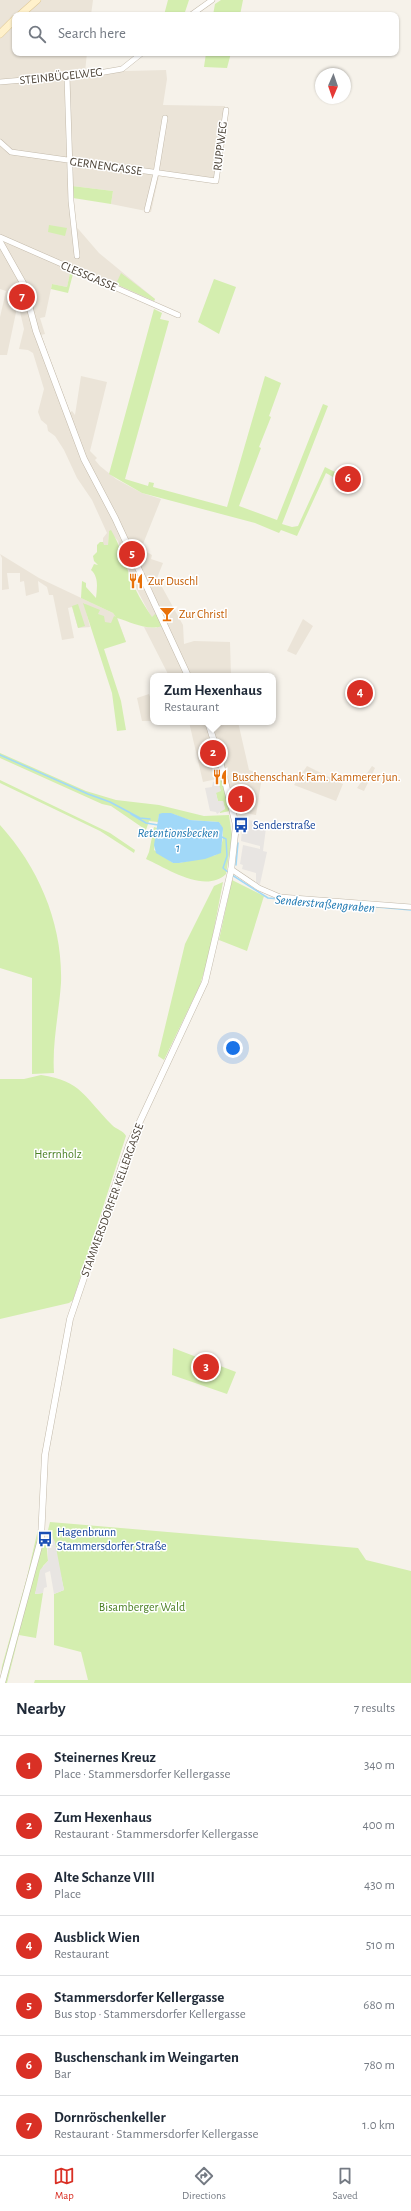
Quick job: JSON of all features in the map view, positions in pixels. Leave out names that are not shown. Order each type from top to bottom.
[{"type":"main road","points":[[24,12],[38,0]]},
{"type":"main road","points":[[0,34],[12,22]]},
{"type":"street","points":[[195,12],[212,0]]},
{"type":"street","name":"STEINBÜGELWEG","points":[[0,82],[67,77],[122,69],[138,56]]},
{"type":"street","points":[[67,77],[71,201],[77,256]]},
{"type":"street","name":"RUPPWEG","points":[[216,181],[226,110]]},
{"type":"street","points":[[147,210],[156,173],[165,118]]},
{"type":"street","name":"GERNENGASSE","points":[[0,142],[11,152],[216,181]]},
{"type":"street","name":"CLESSGASSE","points":[[0,237],[178,315]]},
{"type":"street","points":[[0,242],[23,283],[36,331],[84,459],[115,518],[187,673]]},
{"type":"street","name":"STAMMERSDORFER KELLERGASSE","points":[[2,1683],[38,1552],[43,1511],[45,1455],[70,1319],[129,1145],[205,982],[230,873],[236,825],[220,761],[209,725]]},
{"type":"street","points":[[230,873],[259,888],[280,896],[411,907]]},
{"type":"shaded area","points":[[0,0],[93,0],[91,12],[12,12],[12,56],[87,56],[85,72],[166,70],[167,79],[163,105],[225,106],[225,114],[222,116],[215,179],[160,171],[151,212],[111,204],[113,191],[72,186],[74,224],[99,253],[155,299],[154,301],[79,269],[70,273],[67,287],[52,284],[45,317],[40,318],[45,334],[41,335],[70,412],[72,411],[75,415],[81,376],[107,382],[90,451],[97,458],[95,460],[100,466],[116,479],[142,493],[161,499],[141,549],[152,555],[151,559],[163,563],[157,578],[183,625],[184,644],[194,641],[230,642],[231,673],[167,673],[144,627],[157,628],[133,582],[118,541],[109,531],[108,546],[103,545],[103,538],[107,533],[92,500],[77,478],[64,450],[55,436],[48,431],[47,425],[41,420],[38,412],[44,389],[33,353],[28,350],[19,349],[24,329],[18,303],[7,355],[0,355],[0,317],[6,291],[0,289]]},
{"type":"shaded area","points":[[0,554],[39,578],[113,613],[117,617],[126,642],[84,603],[90,627],[78,628],[72,607],[68,608],[74,638],[62,640],[53,595],[49,595],[47,587],[38,581],[39,592],[26,596],[24,581],[20,582],[20,573],[7,573],[9,589],[2,590],[2,558]]},
{"type":"shaded area","points":[[303,619],[313,626],[296,655],[287,651]]},
{"type":"shaded area","points":[[149,694],[150,721],[142,721],[137,698]]},
{"type":"shaded area","points":[[190,725],[239,725],[249,770],[255,772],[254,782],[261,783],[256,815],[230,811],[221,778],[203,782]]},
{"type":"shaded area","points":[[307,766],[343,784],[336,801],[294,785]]},
{"type":"shaded area","points":[[372,766],[375,768],[364,791],[357,788]]},
{"type":"shaded area","points":[[218,781],[221,791],[216,793],[218,801],[223,801],[225,809],[217,814],[216,812],[210,811],[205,788],[212,787],[213,782]]},
{"type":"shaded area","points":[[243,818],[253,821],[253,824],[266,828],[263,851],[267,852],[260,884],[256,883],[256,873],[242,869],[243,865],[240,864],[243,845],[260,849],[260,846],[241,841]]},
{"type":"shaded area","points":[[47,1534],[52,1536],[55,1542],[64,1590],[54,1594],[50,1571],[45,1573],[47,1587],[44,1588],[43,1593],[35,1594],[40,1570],[48,1561]]},
{"type":"green space","points":[[168,0],[189,0],[185,12],[165,12]]},
{"type":"green space","points":[[221,0],[243,0],[241,12],[214,12],[215,4]]},
{"type":"green space","points":[[206,56],[230,56],[227,68],[204,67]]},
{"type":"green space","points":[[72,186],[113,191],[111,204],[73,198]]},
{"type":"green space","points":[[49,225],[67,228],[65,236],[48,232]]},
{"type":"green space","points":[[70,273],[73,274],[68,293],[51,289],[52,284],[67,287]]},
{"type":"green space","points":[[121,273],[155,299],[154,301],[116,284]]},
{"type":"green space","points":[[214,279],[236,287],[219,334],[198,322]]},
{"type":"green space","points":[[154,309],[162,313],[160,319],[169,321],[125,479],[148,486],[149,482],[154,483],[153,487],[227,507],[265,376],[281,383],[269,416],[271,417],[259,447],[261,448],[239,506],[277,520],[323,404],[328,406],[282,524],[292,527],[298,526],[325,467],[343,476],[340,481],[326,473],[297,536],[281,530],[279,533],[255,523],[142,493],[109,474]]},
{"type":"green space","points":[[111,530],[132,581],[145,607],[152,617],[155,614],[159,617],[162,626],[145,627],[117,618],[126,642],[104,649],[121,701],[126,730],[117,731],[112,693],[83,603],[100,610],[98,614],[104,616],[105,622],[111,623],[114,616],[116,617],[113,613],[81,598],[82,581],[86,583],[86,587],[96,598],[96,579],[91,570],[94,564],[98,565],[94,561],[93,556],[97,552],[97,545],[100,542],[103,542],[104,545],[108,545],[109,531]]},
{"type":"green space","points":[[78,604],[85,626],[78,628],[72,606]]},
{"type":"green space","points":[[0,753],[86,791],[116,800],[159,805],[204,816],[229,815],[232,836],[226,874],[217,880],[208,882],[197,881],[186,878],[146,859],[149,852],[154,827],[157,828],[154,850],[173,863],[216,855],[223,839],[219,822],[190,820],[171,813],[163,813],[159,815],[158,822],[149,821],[146,830],[111,806],[102,804],[0,758]]},
{"type":"green space","points":[[218,778],[221,778],[230,811],[220,813],[220,810],[225,809],[223,801],[218,802],[216,793]]},
{"type":"green space","points":[[0,780],[110,833],[135,850],[134,853],[100,831],[0,783]]},
{"type":"green space","points":[[0,825],[14,842],[37,878],[53,918],[58,939],[61,961],[61,983],[55,1039],[54,1073],[32,1074],[32,978],[0,968]]},
{"type":"green space","points":[[232,880],[264,896],[247,951],[219,940]]},
{"type":"green space","points":[[223,882],[209,955],[200,985],[164,1060],[158,1056],[185,944],[214,886]]},
{"type":"green space","name":"Herrnholz","points":[[41,1075],[55,1078],[74,1086],[82,1092],[112,1125],[123,1132],[126,1136],[73,1300],[69,1303],[0,1319],[0,1079],[24,1079]]},
{"type":"green space","points":[[173,1348],[236,1372],[227,1394],[172,1375]]},
{"type":"green space","name":"Bisamberger Wald","points":[[50,1522],[358,1548],[366,1560],[411,1571],[411,1683],[34,1683],[35,1680],[88,1680],[81,1652],[54,1645],[54,1594],[64,1590],[52,1536],[47,1534]]},
{"type":"green space","points":[[39,1525],[40,1533],[0,1683],[2,1666],[27,1577]]},
{"type":"green space","points":[[46,1539],[48,1561],[43,1566],[35,1594],[43,1593],[36,1638],[19,1635],[7,1683],[4,1683],[43,1542]]},
{"type":"water","name":"Retentionsbecken 1","points":[[171,813],[190,820],[219,822],[223,828],[221,853],[205,859],[173,863],[156,853],[154,845],[159,814]]},
{"type":"waterway","name":"Senderstraßengraben","points":[[0,755],[88,794],[110,802],[140,818],[150,819]]},
{"type":"waterway","name":"Senderstraßengraben","points":[[131,814],[146,823],[158,825]]},
{"type":"waterway","name":"Senderstraßengraben","points":[[222,837],[226,839],[227,856],[223,868],[229,873]]},
{"type":"waterway","points":[[236,865],[238,843]]},
{"type":"waterway","name":"Senderstraßengraben","points":[[232,875],[268,898],[315,902]]},
{"type":"waterway","name":"Senderstraßengraben","points":[[365,906],[411,910]]},
{"type":"place","name":"Dornröschenkeller","points":[[22,297]]},
{"type":"place","name":"Buschenschank im Weingarten","points":[[348,479]]},
{"type":"place","name":"Stammersdorfer Kellergasse","points":[[132,554]]},
{"type":"place","name":"Zur Duschl","points":[[136,581]]},
{"type":"place","name":"Zur Christl","points":[[167,614]]},
{"type":"place","name":"Ausblick Wien","points":[[360,693]]},
{"type":"place","name":"Zum Hexenhaus","points":[[213,753]]},
{"type":"place","name":"Buschenschank Fam. Kammerer jun.","points":[[220,777]]},
{"type":"place","name":"Steinernes Kreuz","points":[[241,799]]},
{"type":"place","name":"Senderstraße","points":[[241,825]]},
{"type":"place","name":"Alte Schanze VIII","points":[[206,1367]]},
{"type":"place","name":"Hagenbrunn Stammersdorfer Straße","points":[[45,1539]]}]
